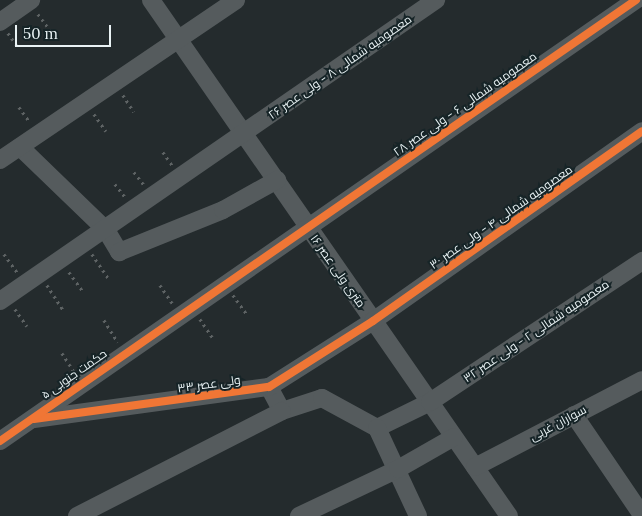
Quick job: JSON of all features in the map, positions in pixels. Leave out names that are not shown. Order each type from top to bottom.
[{"type":"street","name":"۱۶ متری ولی عصر","points":[[151,0],[509,516]]},
{"type":"street","points":[[236,0],[115,83],[6,153],[62,188],[106,230],[119,252],[223,210],[277,180]]},
{"type":"street","name":"معصومیه شمالی ۸ - ولی عصر ۲۶","points":[[3,299],[106,230],[436,0]]},
{"type":"street","name":"معصومیه شمالی ۶ - ولی عصر ۲۸","points":[[225,284],[636,0]]},
{"type":"street","points":[[0,22],[30,1]]},
{"type":"street","name":"معصومیه شمالی ۴ - ولی عصر ۳۰","points":[[373,322],[642,131]]},
{"type":"street","name":"معصومیه شمالی ۲ - ولی عصر ۳۲","points":[[377,428],[430,402],[642,261]]},
{"type":"street","name":"حکمت جنوبی ۵","points":[[0,441],[161,326],[225,284]]},
{"type":"street","name":"ولی عصر ۳۳","points":[[30,419],[269,387],[373,322]]},
{"type":"street","name":"سواران غربی","points":[[475,467],[642,380]]},
{"type":"street","points":[[269,387],[282,411]]},
{"type":"street","points":[[77,516],[282,411],[322,398],[377,428],[398,468],[418,516]]},
{"type":"street","points":[[574,415],[642,515]]},
{"type":"street","points":[[305,515],[454,437]]},
{"type":"path","points":[[30,1],[50,30]]},
{"type":"path","points":[[115,83],[134,112]]},
{"type":"path","points":[[86,102],[106,131]]},
{"type":"path","points":[[85,244],[108,278]]},
{"type":"path","points":[[4,254],[33,279],[64,311]]},
{"type":"path","points":[[61,260],[83,291]]},
{"type":"path","points":[[225,284],[247,314]]},
{"type":"path","points":[[160,285],[213,338]]},
{"type":"path","points":[[3,299],[26,326]]},
{"type":"path","points":[[104,320],[125,352]]},
{"type":"path","points":[[62,353],[82,383]]},
{"type":"cycle path","points":[[0,441],[636,0]]},
{"type":"cycle path","points":[[34,419],[269,387],[373,321],[642,131]]}]
